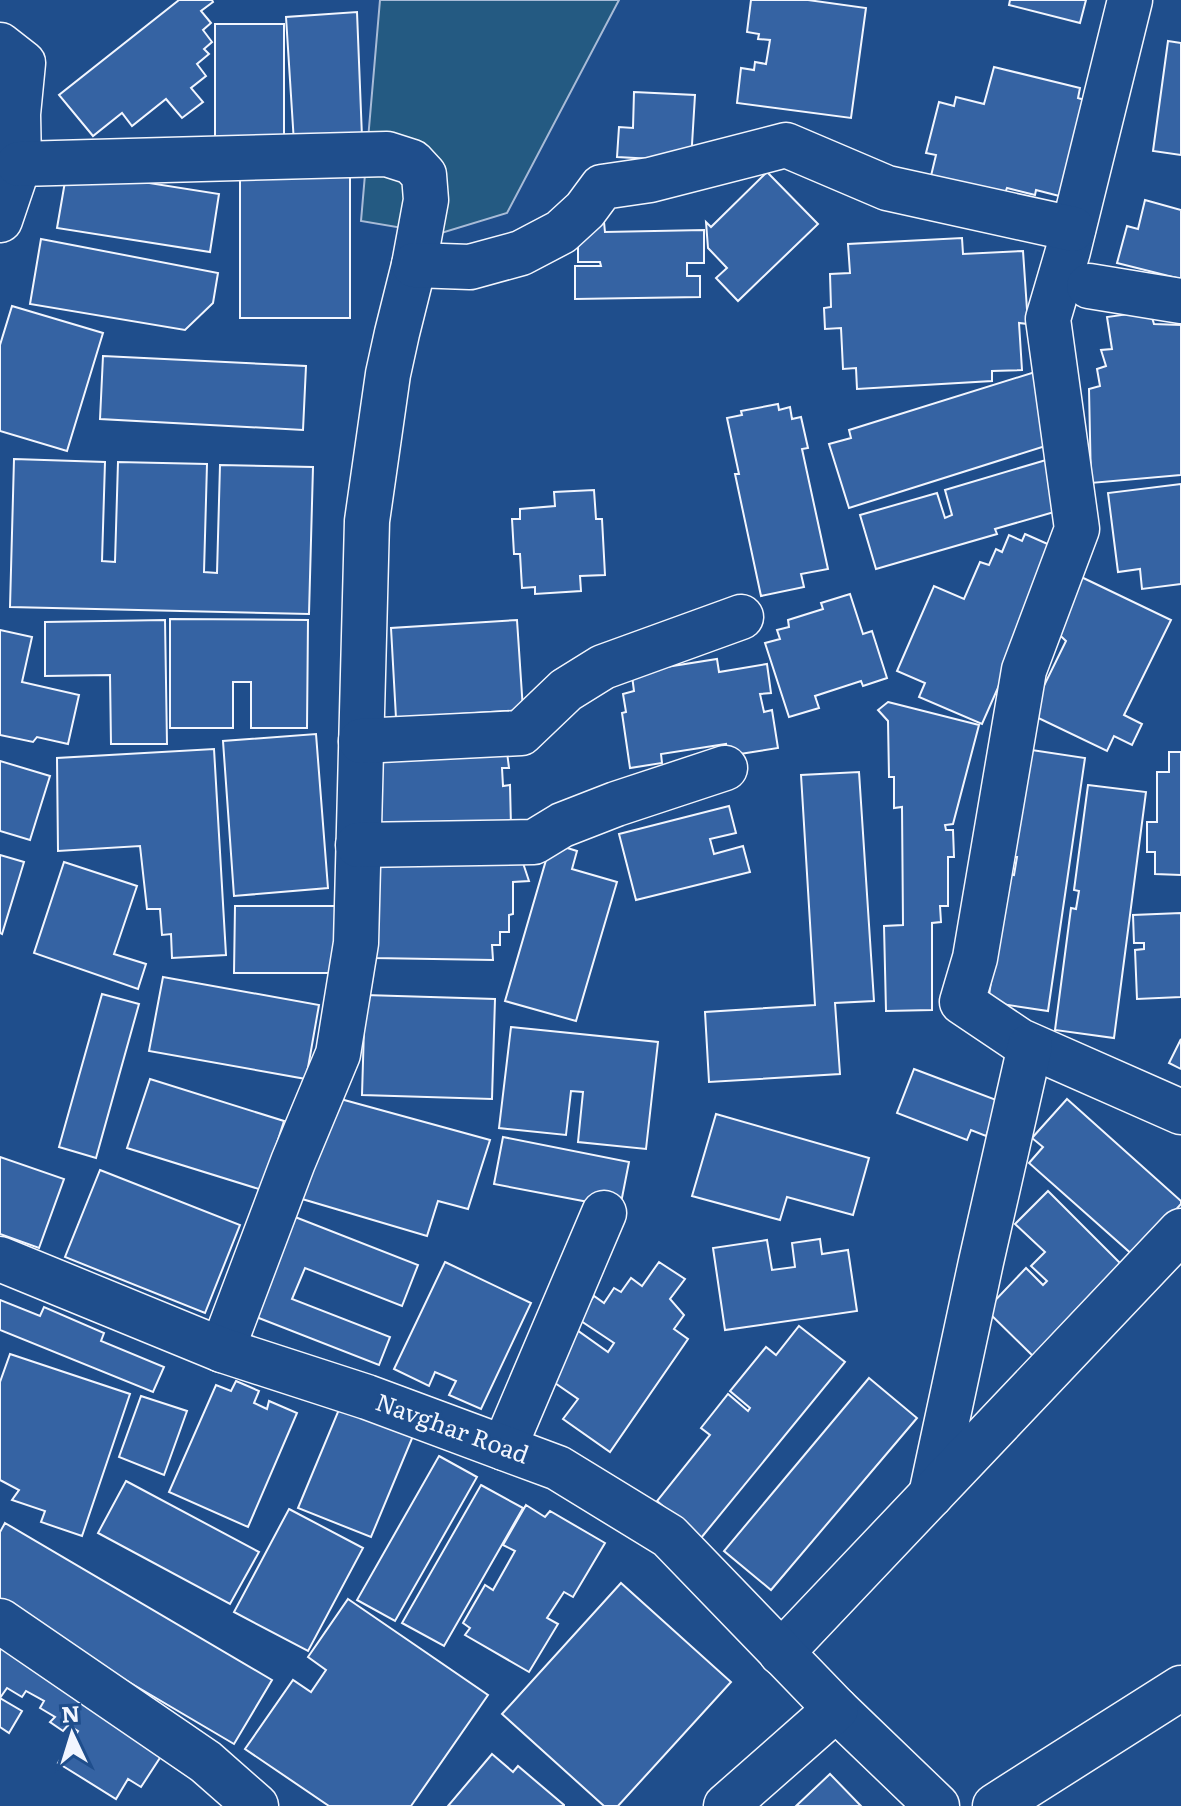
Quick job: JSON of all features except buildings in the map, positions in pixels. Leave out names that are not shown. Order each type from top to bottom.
[{"type":"street","points":[[1130,0],[1068,251],[1048,319],[1077,529],[1024,670],[975,958],[962,1002],[1020,1041],[1181,1112]]},
{"type":"street","points":[[0,45],[23,63],[18,114],[19,164],[0,220]]},
{"type":"street","points":[[414,265],[470,267],[521,253],[561,232],[585,210],[602,187],[650,180],[786,145],[887,188],[1073,229]]},
{"type":"street","points":[[19,164],[387,154],[412,162],[424,175],[426,200],[388,374],[367,521],[356,943],[338,1054],[293,1162],[222,1350]]},
{"type":"street","points":[[1089,286],[1181,301]]},
{"type":"street","points":[[361,741],[521,733],[566,690],[603,667],[741,617]]},
{"type":"street","points":[[358,845],[534,842],[562,825],[616,804],[725,768]]},
{"type":"street","points":[[931,1495],[1030,1046]]},
{"type":"street","points":[[504,1448],[604,1213]]},
{"type":"street","points":[[781,1653],[1181,1231]]},
{"type":"street","name":"Navghar Road","points":[[0,1259],[222,1350],[367,1397],[558,1468],[669,1536],[836,1709],[937,1806]]},
{"type":"street","points":[[0,1621],[206,1762],[256,1806]]},
{"type":"street","points":[[995,1806],[1181,1688]]},
{"type":"street","points":[[726,1806],[836,1709]]},
{"type":"shaded area","points":[[380,0],[619,0],[507,213],[438,234],[361,221]]}]
